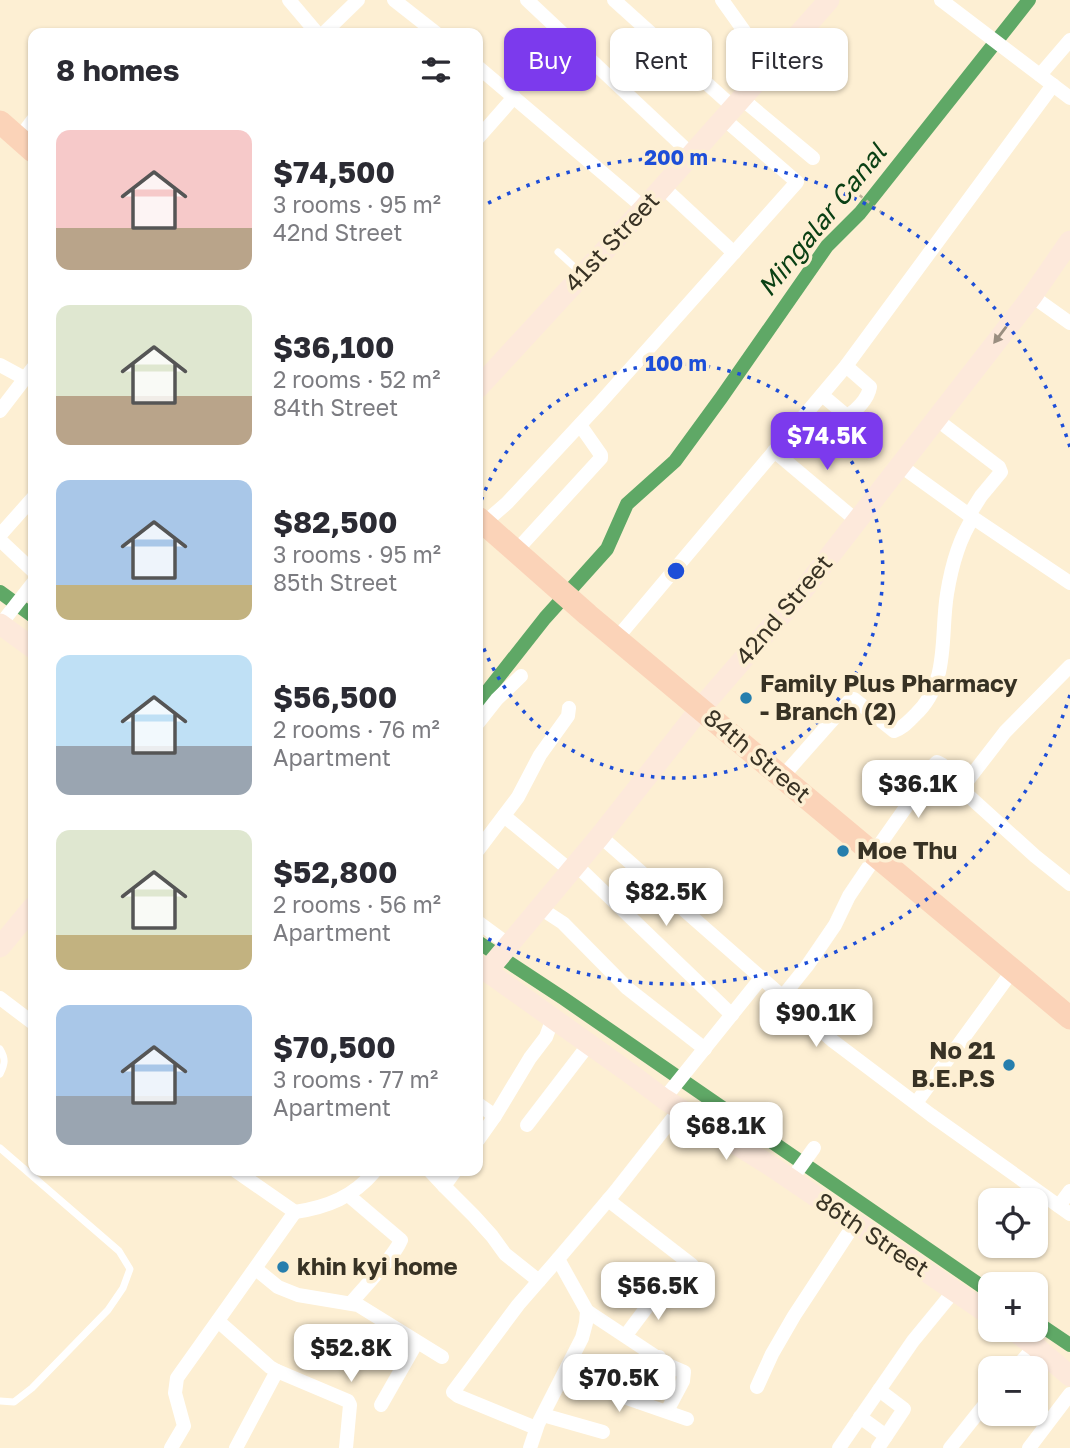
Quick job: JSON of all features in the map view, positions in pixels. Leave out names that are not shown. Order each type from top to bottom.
[{"type":"main road","points":[[0,122],[26,145]]},
{"type":"main road","name":"84th Street","points":[[483,523],[1070,1018]]},
{"type":"street","points":[[289,0],[313,28]]},
{"type":"street","points":[[329,28],[358,0]]},
{"type":"street","points":[[394,0],[430,28]]},
{"type":"street","points":[[527,0],[691,154]]},
{"type":"street","points":[[483,520],[507,502],[580,425],[797,182],[733,108],[614,0]]},
{"type":"street","points":[[722,0],[742,28]]},
{"type":"street","name":"41st Street","points":[[804,28],[829,0]]},
{"type":"street","points":[[941,0],[1070,98]]},
{"type":"street","points":[[1040,75],[1070,40]]},
{"type":"street","points":[[483,71],[644,208]]},
{"type":"street","points":[[617,638],[846,366],[1053,85]]},
{"type":"street","name":"41st Street","points":[[483,383],[748,91]]},
{"type":"street","points":[[483,132],[514,97]]},
{"type":"street","points":[[733,108],[813,158]]},
{"type":"street","points":[[663,187],[734,253]]},
{"type":"street","name":"42nd Street","points":[[492,963],[600,836],[701,709],[804,589],[1031,296],[1070,241]]},
{"type":"street","points":[[1031,296],[1070,323]]},
{"type":"street","points":[[0,365],[28,372]]},
{"type":"street","points":[[821,395],[847,416],[868,395],[870,387],[846,366]]},
{"type":"street","points":[[0,411],[28,376]]},
{"type":"street","points":[[782,777],[851,699],[894,731],[902,728],[921,710],[936,686],[942,660],[947,594],[955,560],[971,516],[987,488],[1001,472],[999,467],[936,419]]},
{"type":"street","points":[[515,552],[601,458],[580,425]]},
{"type":"street","points":[[774,451],[857,521]]},
{"type":"street","points":[[901,466],[1070,583]]},
{"type":"street","points":[[0,535],[28,504]]},
{"type":"street","points":[[0,540],[28,566]]},
{"type":"street","points":[[28,589],[2,622],[28,645]]},
{"type":"street","points":[[961,789],[1005,732],[1070,666]]},
{"type":"street","points":[[483,717],[521,676]]},
{"type":"street","points":[[483,844],[518,797],[541,755],[568,716],[569,708]]},
{"type":"street","points":[[783,996],[835,925],[849,896],[937,762],[954,777],[961,789],[1070,884]]},
{"type":"street","points":[[504,817],[573,868],[732,1015]]},
{"type":"street","points":[[600,836],[833,1041],[1065,1210],[1070,1191]]},
{"type":"street","points":[[540,908],[563,923],[627,988],[705,1049]]},
{"type":"street","points":[[0,947],[28,912]]},
{"type":"street","points":[[483,937],[492,963]]},
{"type":"street","name":"86th Street","points":[[492,963],[553,1018],[589,1044],[795,1174],[855,1223],[978,1307]]},
{"type":"street","points":[[916,1103],[1013,970]]},
{"type":"street","points":[[603,1432],[540,1422],[453,1392],[511,1314],[608,1200],[673,1099],[684,1075],[762,977]]},
{"type":"street","points":[[0,998],[28,1019]]},
{"type":"street","points":[[483,1133],[545,1037],[553,1018]]},
{"type":"street","points":[[527,1125],[589,1044]]},
{"type":"street","points":[[483,1108],[495,1116]]},
{"type":"street","points":[[795,1174],[811,1152]]},
{"type":"street","points":[[248,1176],[295,1212],[318,1209],[348,1195],[371,1176]]},
{"type":"street","points":[[435,1176],[474,1216],[505,1254],[539,1281]]},
{"type":"street","points":[[444,1186],[451,1176]]},
{"type":"street","points":[[348,1195],[401,1240],[351,1303]]},
{"type":"street","points":[[608,1200],[692,1265]]},
{"type":"street","points":[[171,1448],[184,1426],[175,1393],[177,1378],[295,1212]]},
{"type":"street","points":[[757,1387],[794,1316],[855,1223]]},
{"type":"street","points":[[558,1259],[587,1311],[670,1366],[684,1372],[683,1381],[667,1411]]},
{"type":"street","points":[[256,1269],[278,1287],[298,1296],[358,1305],[442,1357]]},
{"type":"street","points":[[626,1335],[662,1287]]},
{"type":"street","points":[[839,1448],[912,1341],[954,1291]]},
{"type":"street","points":[[530,1448],[582,1338],[587,1311]]},
{"type":"street","points":[[218,1321],[270,1367],[348,1401],[350,1405],[346,1448]]},
{"type":"street","points":[[382,1405],[416,1342]]},
{"type":"street","points":[[1030,1342],[1070,1376]]},
{"type":"street","points":[[1026,1356],[1035,1346]]},
{"type":"street","points":[[639,1402],[659,1357]]},
{"type":"street","points":[[611,1392],[620,1364]]},
{"type":"street","points":[[236,1448],[277,1371]]},
{"type":"street","points":[[563,1376],[687,1419]]},
{"type":"street","points":[[860,1417],[882,1442],[904,1409],[879,1390]]},
{"type":"street","points":[[1029,1448],[1070,1394]]},
{"type":"street","points":[[950,1448],[978,1413]]},
{"type":"lane","points":[[558,252],[582,274]]},
{"type":"lane","points":[[0,1049],[5,1063],[0,1074]]},
{"type":"lane","points":[[0,1148],[28,1172]]},
{"type":"lane","points":[[0,1401],[14,1402],[32,1388],[108,1310],[123,1288],[130,1269],[119,1251],[32,1176]]},
{"type":"path","points":[[853,190],[886,216]]},
{"type":"waterway","name":"Mingalar Canal","points":[[483,697],[545,618],[607,549],[627,504],[675,461],[827,246],[860,213],[1029,0]]},
{"type":"waterway","points":[[0,592],[28,612]]},
{"type":"waterway","points":[[483,945],[978,1284]]},
{"type":"waterway","points":[[1048,1330],[1070,1345]]},
{"type":"place","name":"Family Plus Pharmacy - Branch (2)","points":[[746,698]]},
{"type":"place","name":"Moe Thu","points":[[843,851]]},
{"type":"place","name":"No 21 B.E.P.S","points":[[1009,1065]]},
{"type":"place","name":"khin kyi home","points":[[283,1267]]}]
